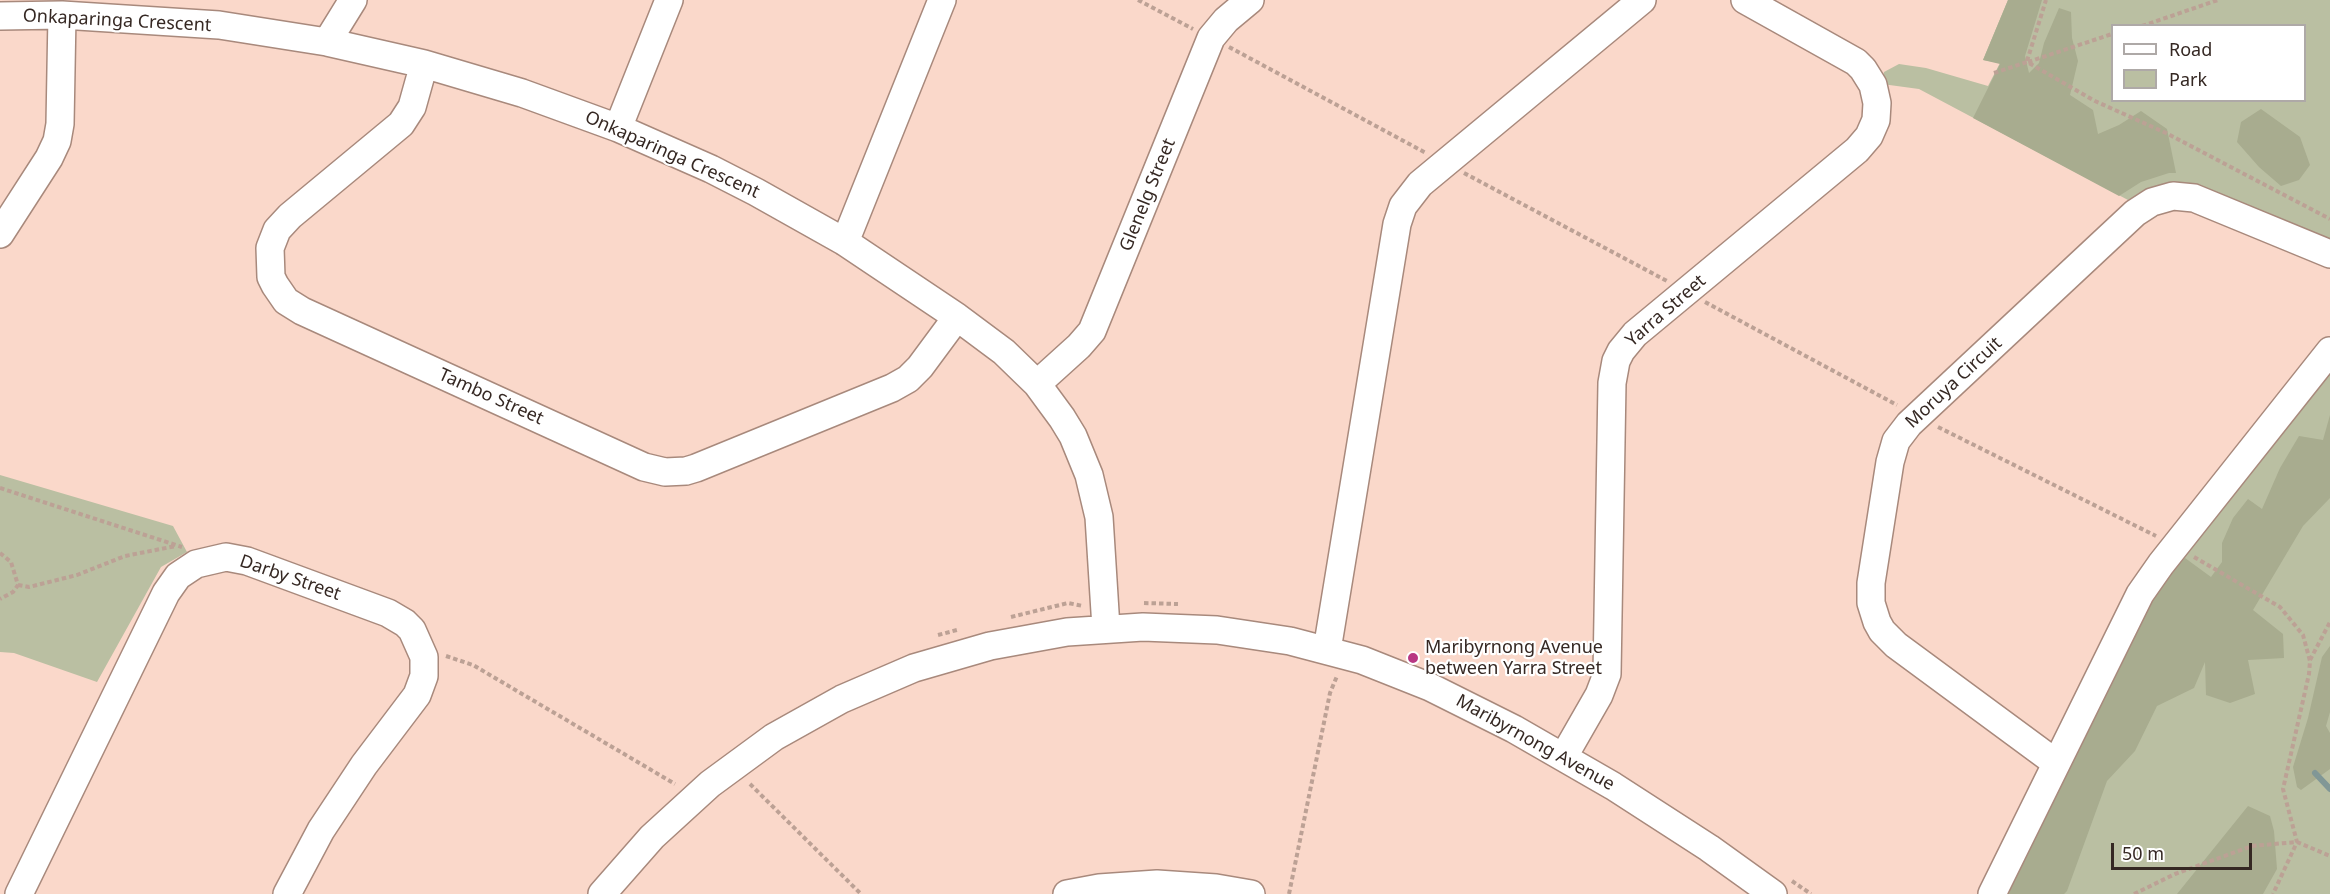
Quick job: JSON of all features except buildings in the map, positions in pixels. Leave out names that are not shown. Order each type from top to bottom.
[{"type":"street","points":[[327,42],[353,0]]},
{"type":"street","points":[[618,128],[669,0]]},
{"type":"street","points":[[845,242],[942,0]]},
{"type":"street","name":"Glenelg Street","points":[[1037,384],[1079,346],[1097,322],[1211,38],[1226,20],[1250,0]]},
{"type":"street","points":[[1336,667],[1399,215],[1413,191],[1642,0]]},
{"type":"street","name":"Yarra Street","points":[[1564,756],[1599,695],[1607,675],[1612,372],[1621,351],[1627,342],[1857,150],[1873,128],[1877,111],[1876,94],[1863,69],[1784,10],[1744,0]]},
{"type":"street","name":"Onkaparinga Crescent","points":[[0,16],[166,10],[219,26],[327,42],[424,64],[522,93],[618,128],[720,173],[845,242],[957,316],[1004,352],[1037,384],[1073,436],[1089,476],[1099,517],[1095,610]]},
{"type":"street","points":[[0,234],[49,158],[57,141],[60,124],[62,15]]},
{"type":"street","name":"Tambo Street","points":[[424,64],[412,107],[401,124],[290,216],[277,230],[270,248],[271,277],[286,301],[302,311],[644,467],[664,472],[696,468],[892,388],[908,379],[920,367],[957,316]]},
{"type":"street","name":"Moruya Circuit","points":[[2056,763],[1896,645],[1882,631],[1873,613],[1871,582],[1892,451],[1902,432],[2135,213],[2152,202],[2173,196],[2194,198],[2330,254]]},
{"type":"street","points":[[1992,894],[2140,594],[2175,546],[2330,351]]},
{"type":"street","name":"Darby Street","points":[[19,894],[187,554],[206,560],[226,557],[248,561],[388,613],[412,630],[424,657]]},
{"type":"street","name":"Maribyrnong Avenue","points":[[602,894],[652,837],[710,784],[774,738],[825,708],[878,682],[952,656],[1028,638],[1095,610],[1180,628],[1254,635],[1336,667],[1396,672],[1564,756],[1671,823],[1781,887]]},
{"type":"street","points":[[287,894],[321,830],[345,793],[417,695],[424,676],[424,657]]},
{"type":"street","points":[[1067,894],[1099,888],[1157,884],[1216,888],[1251,894]]},
{"type":"path","points":[[1138,0],[1918,416],[2175,546],[2280,607],[2303,635],[2310,661],[2309,675],[2283,789],[2297,842],[2273,894]]},
{"type":"path","points":[[2027,62],[2046,0]]},
{"type":"path","points":[[2148,24],[2218,0]]},
{"type":"path","points":[[1994,73],[2111,34]]},
{"type":"path","points":[[2027,62],[2094,101],[2166,133],[2330,219]]},
{"type":"path","points":[[0,488],[187,554]]},
{"type":"path","points":[[0,553],[11,562],[18,585]]},
{"type":"path","points":[[18,585],[29,587],[78,575],[125,556],[187,554]]},
{"type":"path","points":[[0,599],[13,592],[18,585]]},
{"type":"path","points":[[1003,619],[1068,603],[1095,610],[1155,602],[1182,604]]},
{"type":"path","points":[[2310,661],[2330,622]]},
{"type":"path","points":[[935,637],[966,628]]},
{"type":"path","points":[[424,657],[446,656],[473,665],[675,784]]},
{"type":"path","points":[[1289,894],[1336,667]]},
{"type":"path","points":[[673,794],[675,784],[683,778]]},
{"type":"path","points":[[743,789],[759,778]]},
{"type":"path","points":[[750,784],[861,894]]},
{"type":"path","points":[[2133,894],[2175,874],[2252,846],[2297,842],[2330,856]]},
{"type":"path","points":[[1781,887],[1811,894]]},
{"type":"green space","points":[[2008,0],[2330,0],[2330,240],[2197,184],[2172,185],[2147,190],[2128,200],[1919,89],[1882,84],[1884,72],[1899,64],[1926,68],[1988,86],[2000,63],[1983,60]]},
{"type":"green space","points":[[2008,0],[2042,0],[2025,56],[2029,73],[2039,63],[2044,43],[2059,8],[2071,12],[2072,38],[2078,61],[2070,95],[2093,110],[2098,134],[2119,125],[2141,111],[2167,129],[2176,173],[2141,182],[2119,196],[1973,118],[2000,64],[1983,60]]},
{"type":"green space","points":[[2261,109],[2300,137],[2310,165],[2299,180],[2281,186],[2259,167],[2237,142],[2241,122]]},
{"type":"green space","points":[[2330,359],[2330,894],[2002,894],[2145,602]]},
{"type":"green space","points":[[2330,415],[2330,498],[2303,526],[2253,610],[2283,634],[2284,658],[2248,660],[2255,694],[2230,703],[2206,695],[2205,662],[2194,688],[2157,706],[2135,751],[2107,781],[2067,891],[2064,894],[2002,894],[2156,587],[2185,558],[2211,577],[2222,562],[2222,543],[2233,518],[2248,499],[2262,509],[2280,468],[2299,436],[2323,440]]},
{"type":"green space","points":[[0,475],[173,526],[187,552],[161,567],[97,682],[14,653],[0,652]]},
{"type":"green space","points":[[2330,646],[2330,712],[2326,726],[2330,733],[2330,769],[2301,790],[2297,787],[2293,767],[2308,718],[2322,657]]},
{"type":"green space","points":[[2248,806],[2270,816],[2274,831],[2277,869],[2263,894],[2177,894]]},
{"type":"waterway","points":[[2315,773],[2330,789]]},
{"type":"place","name":"Maribyrnong Avenue between Yarra Street","points":[[1413,658]]}]
